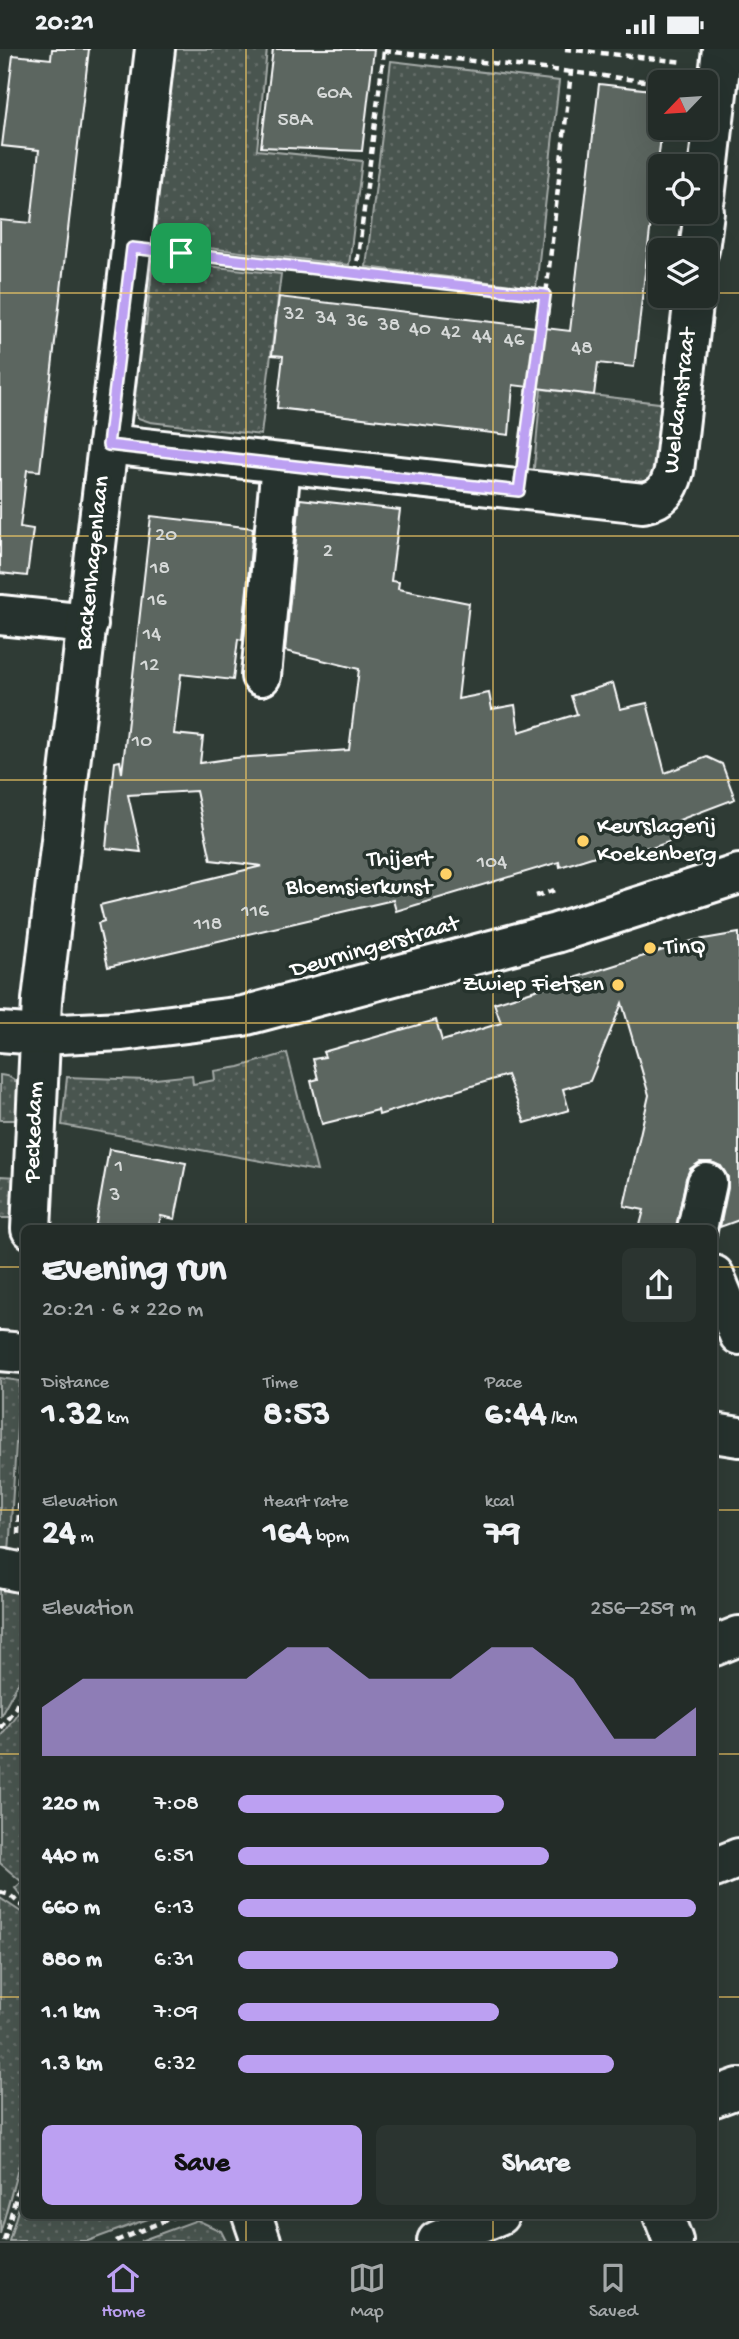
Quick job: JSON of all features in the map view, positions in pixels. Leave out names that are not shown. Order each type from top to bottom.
[{"type":"street","name":"Backenhagenlaan","points":[[40,1035],[155,49]]},
{"type":"street","points":[[710,154],[721,57]]},
{"type":"street","name":"Weldamstraat","points":[[108,445],[519,491],[643,503],[657,501],[666,491],[674,471],[693,308]]},
{"type":"street","points":[[261,676],[281,464]]},
{"type":"street","points":[[0,615],[88,624]]},
{"type":"street","name":"Deurningerstraat","points":[[0,1032],[40,1035],[122,1031],[243,1016],[555,933],[739,874]]},
{"type":"street","name":"Peckedam","points":[[31,1225],[40,1035]]},
{"type":"street","points":[[698,1225],[707,1183]]},
{"type":"street","points":[[717,1282],[739,1335]]},
{"type":"street","points":[[0,1351],[21,1353]]},
{"type":"street","points":[[717,1433],[739,1437]]},
{"type":"street","points":[[717,1645],[739,1636]]},
{"type":"street","points":[[717,1867],[739,1858]]},
{"type":"street","points":[[717,2097],[739,2088]]},
{"type":"street","points":[[253,2219],[261,2241]]},
{"type":"street","points":[[437,2241],[489,2219]]},
{"type":"street","points":[[665,2219],[673,2241]]},
{"type":"path","points":[[565,49],[721,57]]},
{"type":"path","points":[[356,273],[384,50],[648,82]]},
{"type":"path","points":[[519,491],[571,72]]},
{"type":"path","points":[[132,248],[545,295]]},
{"type":"path","points":[[525,900],[559,888]]},
{"type":"path","points":[[13,1570],[21,1486]]},
{"type":"path","points":[[0,1728],[15,1708],[21,1694]]},
{"type":"path","points":[[0,1892],[10,1895],[21,1905]]},
{"type":"path","points":[[4,2241],[21,2178]]},
{"type":"path","points":[[116,2241],[168,2219]]},
{"type":"shaded area","points":[[170,49],[267,49],[257,150],[362,161],[349,265],[149,241]]},
{"type":"shaded area","points":[[391,61],[559,81],[536,288],[366,267]]},
{"type":"shaded area","points":[[153,260],[281,274],[261,435],[150,422],[138,418],[132,405],[138,325],[146,325]]},
{"type":"shaded area","points":[[541,389],[667,404],[660,468],[652,483],[638,489],[533,478]]},
{"type":"shaded area","points":[[287,1053],[317,1171],[62,1125],[67,1077],[146,1080],[192,1075],[193,1084],[215,1080],[214,1071],[239,1067]]},
{"type":"shaded area","points":[[0,1075],[9,1077],[18,1085],[18,1120],[0,1120]]},
{"type":"shaded area","points":[[0,1176],[17,1177],[14,1218],[0,1218]]},
{"type":"shaded area","points":[[0,1378],[20,1381],[9,1553],[0,1551]]},
{"type":"shaded area","points":[[0,1583],[21,1587],[21,1678],[0,1716]]},
{"type":"shaded area","points":[[21,1708],[21,1881],[0,1863],[0,1737]]},
{"type":"shaded area","points":[[21,1883],[21,1895],[15,1888]]},
{"type":"shaded area","points":[[0,1898],[21,1912],[21,2158],[0,2234]]},
{"type":"shaded area","points":[[21,2199],[21,2219],[148,2219],[88,2241],[9,2241]]},
{"type":"shaded area","points":[[197,2220],[221,2231],[226,2241],[140,2241]]},
{"type":"building","points":[[52,49],[89,49],[40,471],[27,470],[20,527],[33,529],[27,576],[0,573],[0,220],[31,223],[39,150],[2,146],[13,55],[51,59]]},
{"type":"building","points":[[273,49],[374,49],[362,151],[261,147]]},
{"type":"building","points":[[599,84],[648,90],[648,140],[660,140],[660,145],[659,154],[648,154],[648,224],[651,224],[634,367],[598,363],[594,395],[513,385],[509,435],[277,408],[283,356],[272,355],[279,297],[570,331]]},
{"type":"building","points":[[300,499],[400,510],[391,581],[399,582],[398,589],[469,603],[458,699],[489,693],[492,709],[515,705],[519,732],[577,714],[571,696],[613,683],[620,709],[647,703],[665,773],[707,757],[722,764],[735,799],[679,820],[685,836],[649,849],[648,847],[613,858],[608,852],[560,867],[559,862],[396,911],[393,900],[108,967],[98,923],[104,921],[100,905],[262,866],[211,860],[196,791],[128,795],[141,852],[106,848],[115,762],[120,761],[122,773],[151,516],[253,528],[242,640],[238,639],[233,680],[181,674],[174,734],[203,737],[200,763],[349,750],[359,669],[285,651]]},
{"type":"building","points":[[739,933],[739,1220],[720,1227],[728,1177],[721,1166],[711,1162],[700,1162],[690,1169],[677,1225],[640,1225],[644,1210],[624,1206],[649,1095],[622,1003],[590,1081],[563,1089],[569,1110],[525,1123],[507,1075],[379,1115],[378,1110],[322,1124],[311,1081],[318,1079],[313,1059],[325,1057],[323,1052],[436,1020],[442,1041],[501,1023],[494,1003],[692,941]]},
{"type":"building","points":[[109,1149],[186,1163],[175,1219],[161,1216],[159,1225],[96,1225]]},
{"type":"place","name":"Keurslagerij Koekenberg","points":[[583,841]]},
{"type":"place","name":"Thijert Bloemsierkunst","points":[[446,874]]},
{"type":"place","name":"TinQ","points":[[650,948]]},
{"type":"place","name":"Zwiep Fietsen","points":[[618,985]]},
{"type":"route","points":[[132,248],[181,253],[545,295],[519,491],[108,445],[132,248]]}]
